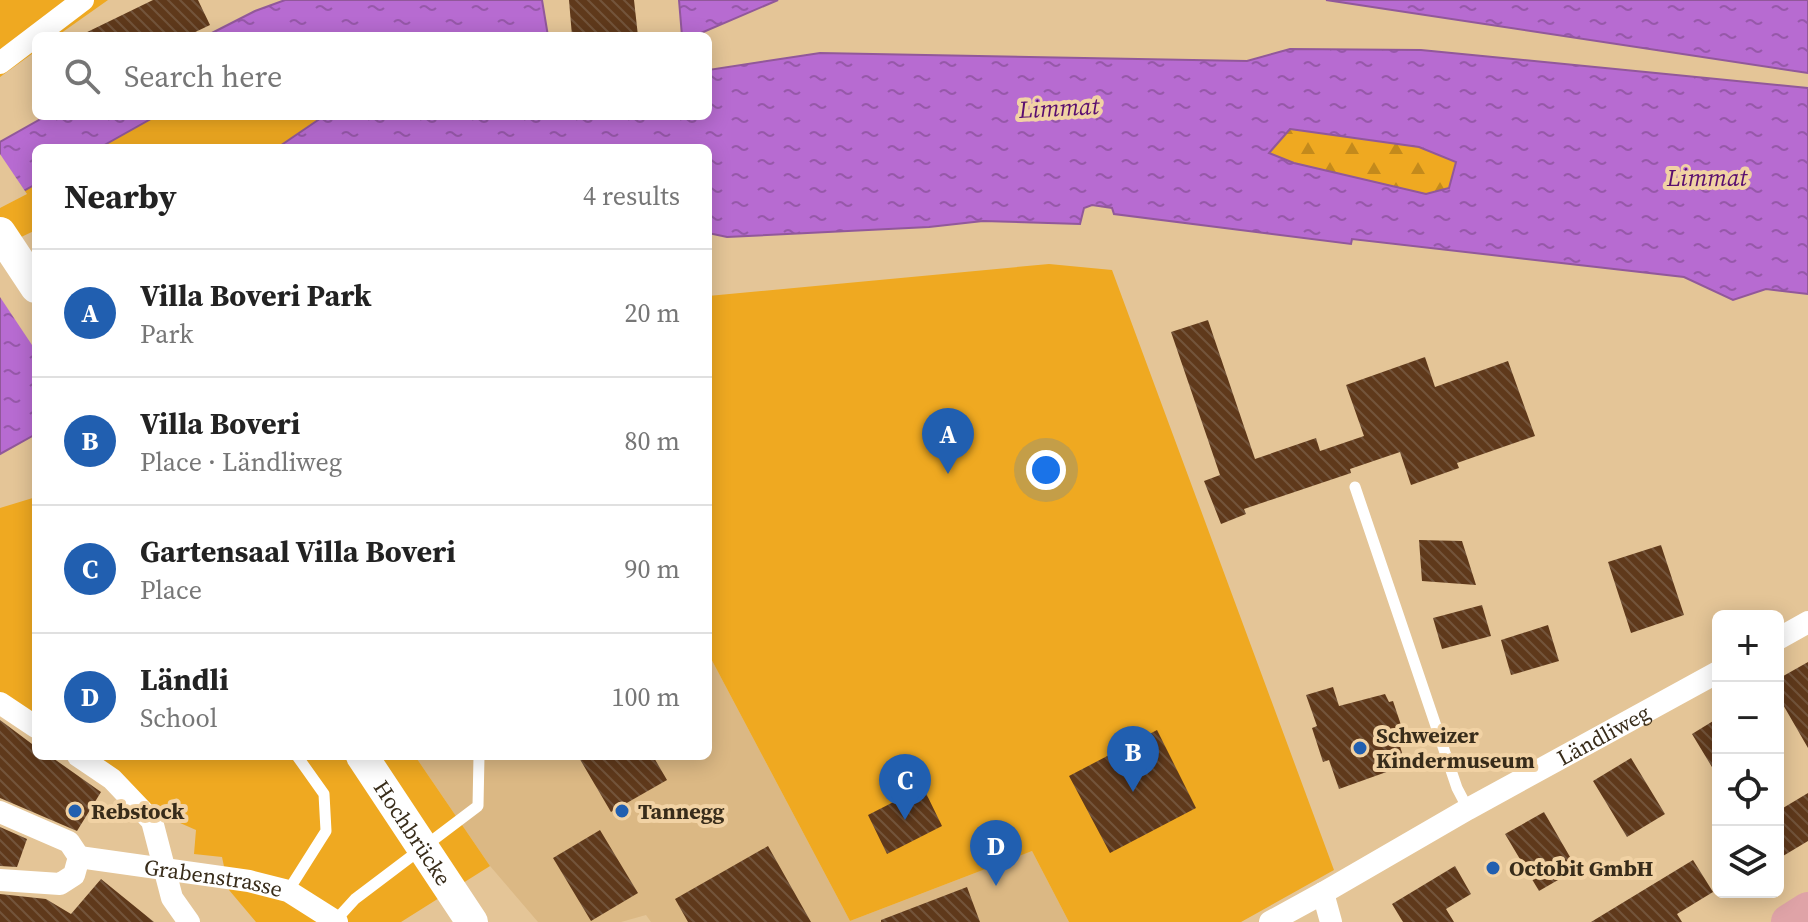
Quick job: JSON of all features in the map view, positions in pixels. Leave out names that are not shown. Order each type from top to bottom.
[{"type":"main road","points":[[0,233],[32,281]]},
{"type":"main road","name":"Hochbrücke","points":[[365,760],[467,915]]},
{"type":"main road","points":[[1789,922],[1808,910]]},
{"type":"street","points":[[41,32],[83,0]]},
{"type":"street","points":[[0,63],[32,39]]},
{"type":"street","points":[[1784,636],[1808,622]]},
{"type":"street","name":"Ländliweg","points":[[1270,922],[1712,675]]},
{"type":"street","points":[[0,703],[32,724]]},
{"type":"street","points":[[84,760],[112,779],[152,821],[172,898],[189,922]]},
{"type":"street","points":[[0,812],[69,842],[79,857],[74,875],[60,884],[0,880]]},
{"type":"street","name":"Grabenstrasse","points":[[79,857],[249,881],[288,891],[336,921]]},
{"type":"street","points":[[1323,893],[1331,922]]},
{"type":"lane","points":[[1355,487],[1457,788],[1468,809]]},
{"type":"lane","points":[[288,891],[326,831],[324,794],[300,760]]},
{"type":"lane","points":[[336,921],[355,899],[478,806],[479,760]]},
{"type":"shaded area","name":"Tannegg","points":[[712,661],[850,921],[1032,851],[1069,922],[651,922],[646,915],[621,922],[538,922],[490,866],[418,760],[712,760]]},
{"type":"green space","points":[[0,0],[108,0],[63,32],[32,32],[32,54],[0,77]]},
{"type":"green space","points":[[149,120],[318,120],[283,144],[106,144]]},
{"type":"green space","points":[[1290,129],[1419,147],[1457,162],[1449,189],[1426,194],[1294,163],[1269,153]]},
{"type":"green space","points":[[32,186],[32,236],[0,252],[0,204]]},
{"type":"green space","points":[[1049,264],[1112,270],[1334,870],[1241,922],[1069,922],[1032,851],[850,921],[712,661],[712,296]]},
{"type":"green space","points":[[32,498],[32,725],[0,699],[0,508]]},
{"type":"green space","points":[[76,760],[418,760],[490,866],[401,922],[256,922],[229,890],[222,857],[194,854],[196,830],[121,797]]},
{"type":"water","points":[[285,0],[542,0],[547,32],[214,32]]},
{"type":"water","points":[[679,0],[778,0],[703,32],[682,32]]},
{"type":"water","points":[[1326,0],[1808,0],[1808,73]]},
{"type":"water","name":"Limmat","points":[[1290,49],[1421,50],[1808,88],[1808,294],[1766,289],[1733,300],[1684,277],[1352,239],[1351,244],[1114,214],[1112,208],[1092,205],[1084,208],[1080,224],[983,221],[929,227],[727,237],[712,234],[712,144],[283,144],[318,120],[712,120],[712,69],[820,53],[1247,61]],"holes":[[[1290,129],[1419,147],[1456,162],[1449,188],[1426,194],[1294,163],[1269,153]]]},
{"type":"water","points":[[39,120],[149,120],[106,144],[32,144],[32,186],[0,204],[0,142]]},
{"type":"water","points":[[32,236],[32,436],[0,454],[0,252]]},
{"type":"pier","points":[[0,154],[27,194],[0,208]]},
{"type":"pier","points":[[32,232],[32,345],[0,297],[0,247]]},
{"type":"building","points":[[153,0],[198,0],[210,25],[195,32],[87,32]]},
{"type":"building","points":[[569,0],[634,0],[638,32],[572,32]]},
{"type":"building","points":[[1208,320],[1255,459],[1316,438],[1320,451],[1364,436],[1346,385],[1425,357],[1435,387],[1508,361],[1535,436],[1457,463],[1459,468],[1411,485],[1400,452],[1350,469],[1351,473],[1244,509],[1246,514],[1221,524],[1204,481],[1220,475],[1171,332]]},
{"type":"building","points":[[1419,540],[1462,541],[1476,585],[1422,581]]},
{"type":"building","points":[[1661,545],[1684,615],[1631,633],[1608,562]]},
{"type":"building","points":[[1482,605],[1491,636],[1442,649],[1433,618]]},
{"type":"building","points":[[1548,625],[1559,661],[1511,675],[1501,640]]},
{"type":"building","points":[[1808,662],[1808,748],[1784,706],[1784,676]]},
{"type":"building","name":"Schweizer Kindermuseum","points":[[1333,687],[1339,706],[1385,694],[1389,702],[1393,701],[1404,734],[1397,737],[1406,765],[1339,789],[1329,760],[1323,762],[1312,728],[1317,726],[1306,695]]},
{"type":"building","points":[[0,720],[32,744],[32,760],[56,760],[101,792],[77,831],[0,798]]},
{"type":"building","points":[[1712,722],[1712,767],[1692,734]]},
{"type":"building","points":[[1157,730],[1196,808],[1110,853],[1069,776]]},
{"type":"building","points":[[1631,758],[1665,814],[1627,837],[1593,781]]},
{"type":"building","name":"Tannegg","points":[[580,760],[655,760],[667,780],[611,812]]},
{"type":"building","points":[[923,787],[942,826],[887,854],[868,815]]},
{"type":"building","points":[[1808,793],[1808,841],[1784,855],[1784,826],[1784,807]]},
{"type":"building","points":[[1544,812],[1577,869],[1539,891],[1505,834]]},
{"type":"building","points":[[0,827],[27,839],[17,867],[0,866]]},
{"type":"building","points":[[600,830],[638,893],[591,921],[553,858]]},
{"type":"building","name":"Tannegg","points":[[768,846],[811,922],[688,922],[675,899]]},
{"type":"building","points":[[1693,860],[1712,890],[1677,914],[1682,922],[1591,922]]},
{"type":"building","points":[[1455,866],[1471,894],[1446,909],[1454,922],[1403,922],[1392,904]]},
{"type":"building","points":[[101,879],[154,922],[0,922],[0,894],[46,899],[71,914]]},
{"type":"building","points":[[967,887],[980,922],[881,922],[881,920]]},
{"type":"place","name":"Villa Boveri Park","points":[[948,474]]},
{"type":"place","name":"Schweizer Kindermuseum","points":[[1360,748]]},
{"type":"place","name":"Villa Boveri","points":[[1133,792]]},
{"type":"place","name":"Rebstock","points":[[75,811]]},
{"type":"place","name":"Tannegg","points":[[622,811]]},
{"type":"place","name":"Gartensaal Villa Boveri","points":[[905,820]]},
{"type":"place","name":"Octobit GmbH","points":[[1493,868]]},
{"type":"place","name":"Ländli","points":[[996,886]]}]
